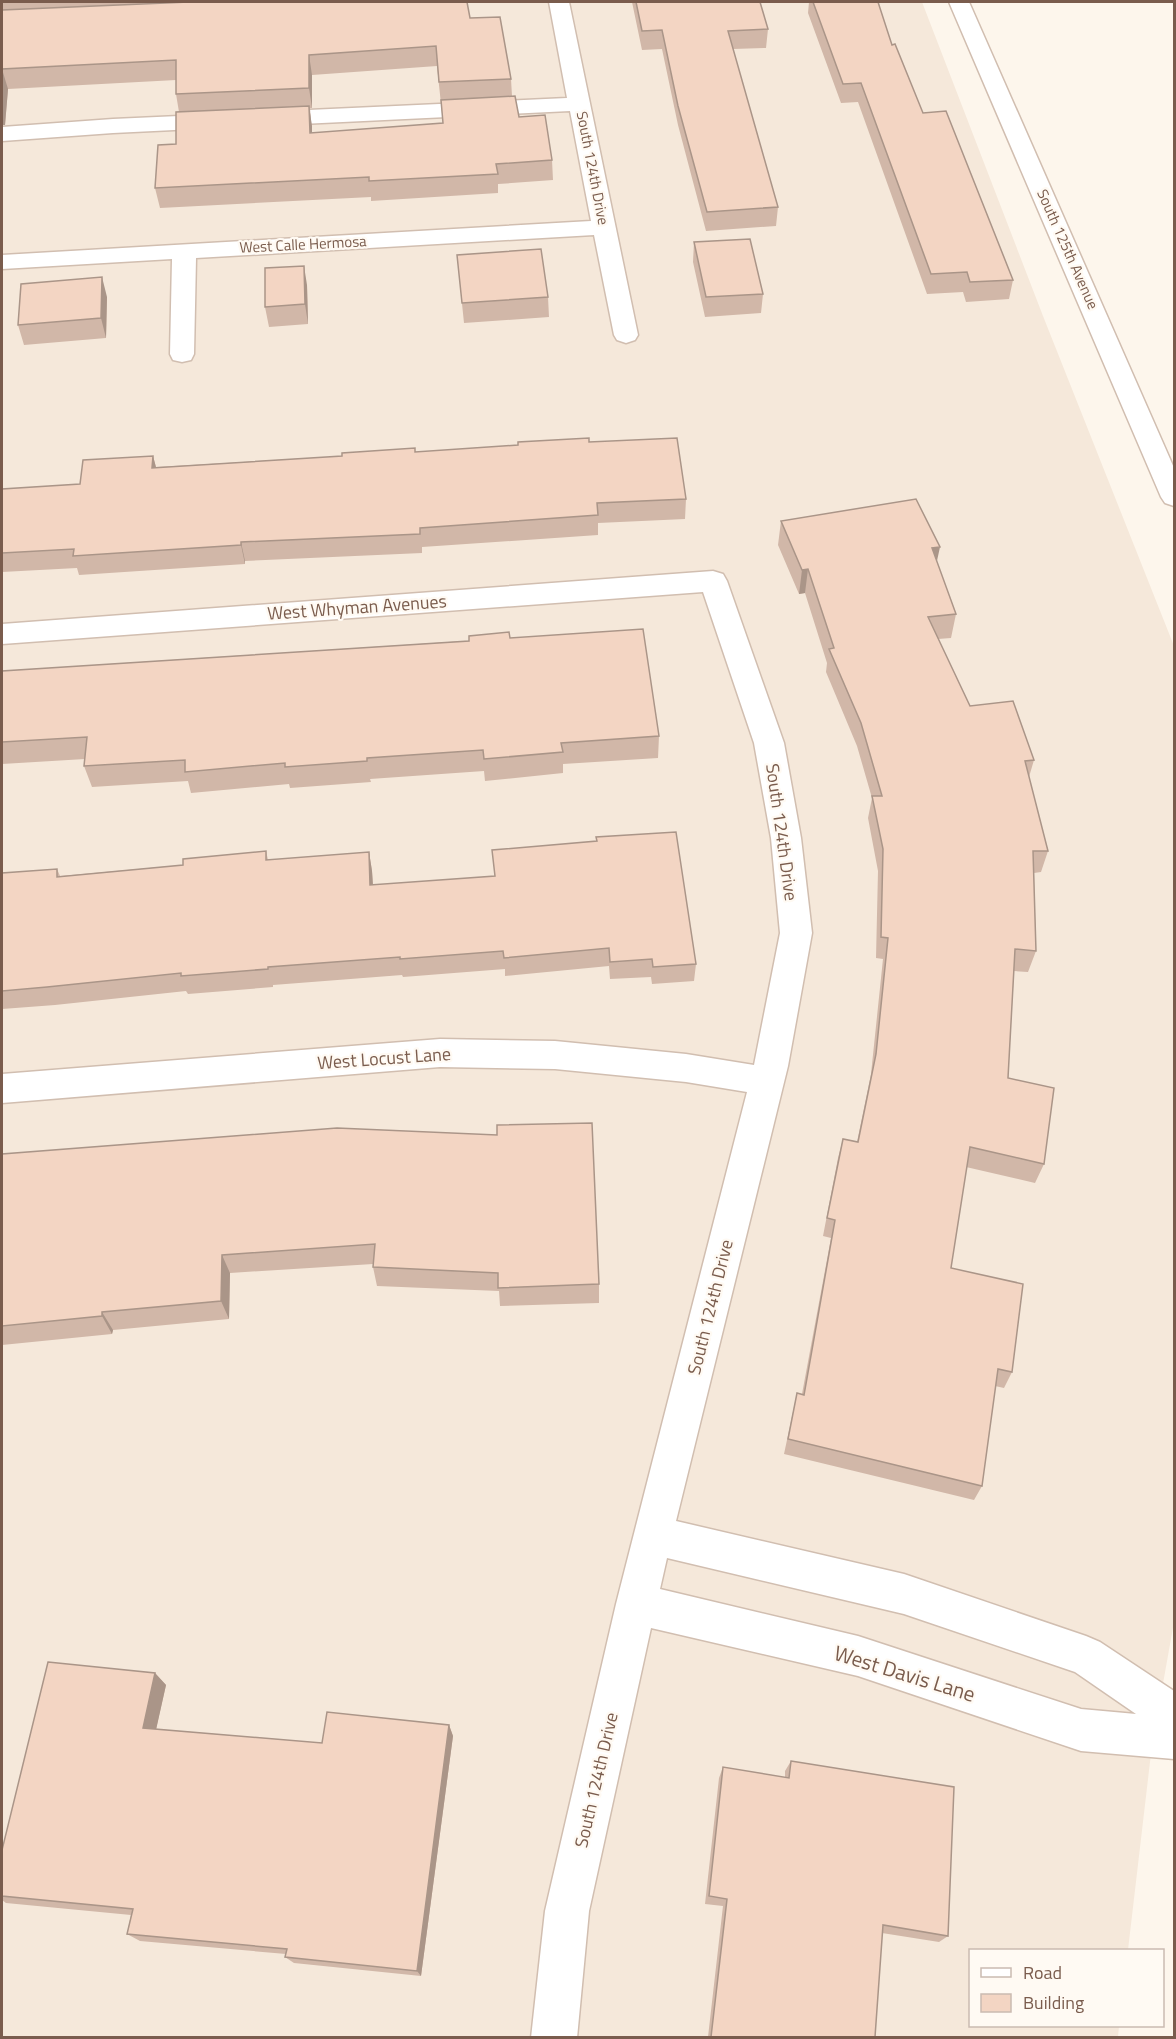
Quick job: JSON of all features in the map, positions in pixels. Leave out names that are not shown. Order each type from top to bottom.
[{"type":"street","name":"South 124th Drive","points":[[559,2],[626,334]]},
{"type":"street","name":"South 125th Avenue","points":[[959,2],[1174,497]]},
{"type":"street","points":[[2,134],[581,104]]},
{"type":"street","name":"West Calle Hermosa","points":[[2,262],[605,227]]},
{"type":"street","points":[[182,354],[184,251]]},
{"type":"street","name":"South 124th Drive","points":[[554,2037],[567,1911],[636,1604],[766,1081],[796,933],[786,838],[769,743],[713,581]]},
{"type":"street","name":"West Whyman Avenues","points":[[2,634],[713,581]]},
{"type":"street","name":"West Locust Lane","points":[[2,1088],[440,1053],[555,1055],[686,1068],[766,1081]]},
{"type":"street","points":[[654,1535],[904,1594],[1086,1656],[1174,1715]]},
{"type":"street","name":"West Davis Lane","points":[[636,1604],[858,1656],[1081,1730],[1174,1738]]},
{"type":"shaded area","points":[[2,2],[922,2],[1174,646],[1174,1622],[1152,1745],[1128,1949],[969,1949],[969,2027],[1119,2027],[1118,2037],[2,2038]]},
{"type":"building","points":[[189,2],[467,2],[470,18],[500,17],[511,79],[439,82],[436,46],[309,55],[309,88],[176,94],[176,60],[2,69],[2,10]]},
{"type":"building","points":[[636,2],[760,2],[768,29],[728,31],[778,207],[707,212],[678,106],[662,30],[642,31]]},
{"type":"building","points":[[813,2],[878,2],[892,45],[895,44],[923,113],[946,111],[1013,280],[970,282],[967,272],[931,274],[861,83],[843,84]]},
{"type":"building","points":[[515,96],[519,117],[545,115],[552,160],[496,164],[498,174],[369,181],[369,177],[155,188],[158,145],[176,144],[176,112],[309,106],[310,133],[443,123],[441,100]]},
{"type":"building","points":[[750,239],[763,294],[706,297],[694,242]]},
{"type":"building","points":[[541,249],[548,297],[462,303],[457,255]]},
{"type":"building","points":[[304,266],[305,304],[265,307],[265,268]]},
{"type":"building","points":[[102,277],[101,318],[18,325],[21,284]]},
{"type":"building","points":[[589,438],[589,442],[677,438],[686,499],[597,503],[598,515],[420,528],[420,534],[241,542],[241,545],[73,556],[74,549],[2,553],[2,489],[80,484],[83,460],[153,456],[152,468],[342,456],[342,453],[415,448],[415,452],[518,445],[518,442]]},
{"type":"building","points":[[916,499],[940,547],[932,548],[956,614],[928,617],[970,706],[1013,701],[1034,760],[1025,761],[1048,851],[1033,851],[1036,951],[1015,949],[1008,1078],[1054,1088],[1044,1164],[970,1147],[951,1268],[1023,1284],[1012,1372],[998,1369],[982,1486],[788,1439],[797,1393],[804,1395],[835,1220],[827,1218],[843,1139],[858,1142],[876,1054],[888,938],[881,937],[883,849],[872,796],[882,796],[861,723],[829,649],[834,648],[808,569],[802,570],[781,521]]},
{"type":"building","points":[[643,629],[659,736],[561,743],[563,752],[484,759],[483,750],[367,758],[367,761],[285,767],[285,763],[185,772],[185,760],[84,766],[87,737],[2,742],[2,671],[469,641],[469,636],[509,632],[510,638]]},
{"type":"building","points":[[676,832],[696,964],[653,967],[652,959],[610,962],[609,948],[504,958],[503,951],[268,967],[268,969],[181,976],[181,973],[2,991],[2,873],[57,869],[57,877],[183,865],[183,859],[266,851],[266,860],[369,852],[370,885],[495,876],[492,850],[597,841],[596,837]]},
{"type":"building","points":[[592,1123],[599,1284],[498,1288],[498,1273],[373,1267],[375,1244],[222,1255],[221,1301],[102,1312],[102,1316],[2,1326],[2,1154],[337,1128],[497,1135],[497,1125]]},
{"type":"building","points":[[48,1662],[155,1673],[143,1728],[322,1743],[327,1712],[449,1725],[417,1971],[285,1957],[287,1949],[127,1934],[133,1909],[2,1896],[2,1850]]},
{"type":"building","points":[[791,1761],[954,1787],[948,1936],[883,1925],[875,2037],[711,2037],[727,1899],[709,1896],[723,1767],[789,1778]]}]
